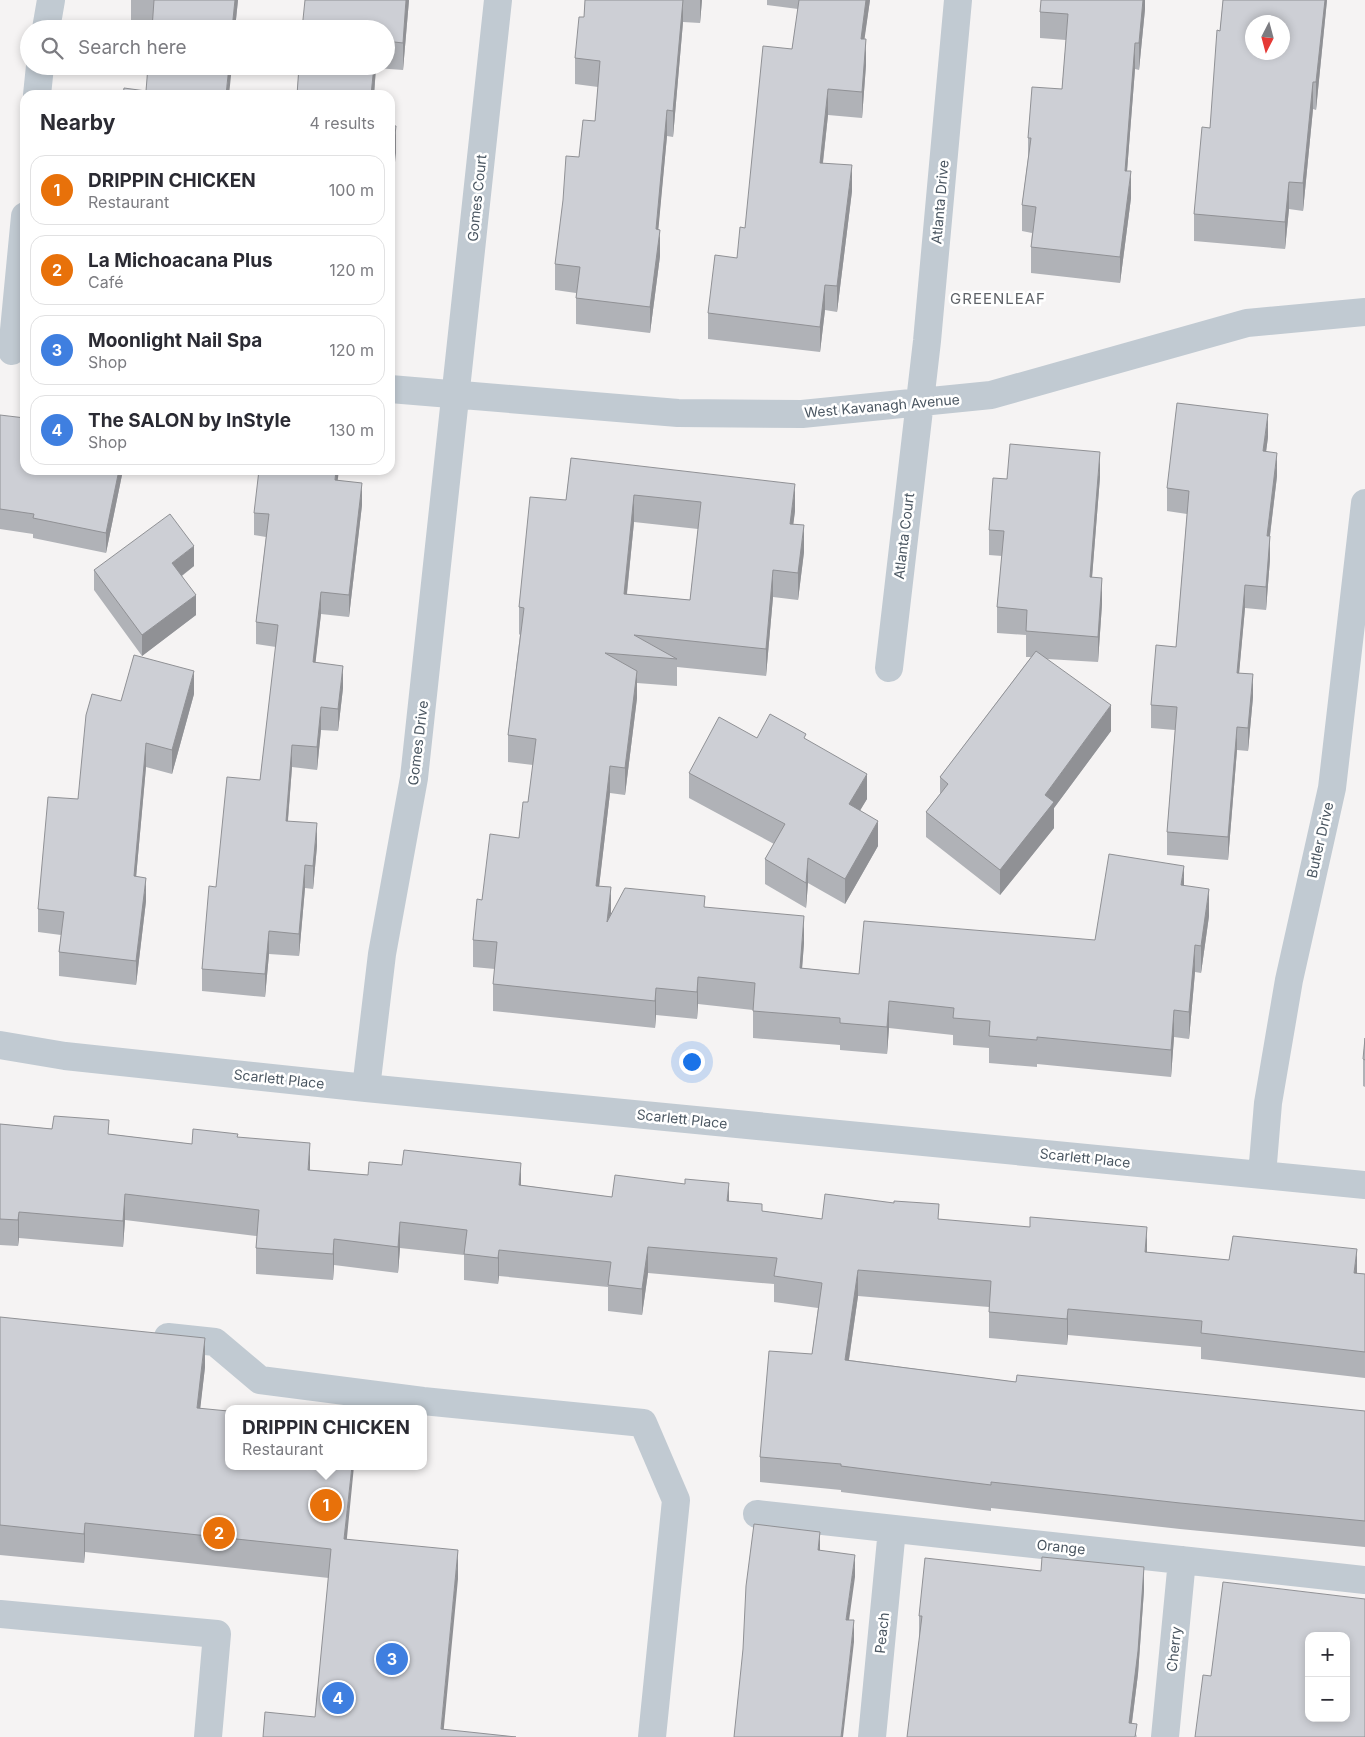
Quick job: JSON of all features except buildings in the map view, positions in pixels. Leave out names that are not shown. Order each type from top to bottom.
[{"type":"street","points":[[48,20],[51,0]]},
{"type":"street","name":"Gomes Court","points":[[457,395],[498,0]]},
{"type":"street","name":"Atlanta Drive","points":[[920,404],[958,0]]},
{"type":"street","points":[[38,90],[39,75]]},
{"type":"street","points":[[12,351],[20,268]]},
{"type":"street","name":"West Kavanagh Avenue","points":[[395,389],[678,413],[802,414],[920,404],[991,395],[1247,323],[1365,312]]},
{"type":"street","name":"Gomes Drive","points":[[366,1088],[382,954],[414,778],[457,395]]},
{"type":"street","name":"Atlanta Court","points":[[889,668],[920,404]]},
{"type":"street","name":"Butler Drive","points":[[1262,1175],[1268,1103],[1289,980],[1332,788],[1365,503]]},
{"type":"street","name":"Scarlett Place","points":[[0,1045],[65,1056],[366,1088],[1365,1185]]},
{"type":"street","points":[[146,1335],[214,1342],[260,1380],[423,1401],[643,1423],[676,1500],[652,1737]]},
{"type":"street","name":"Orange","points":[[757,1514],[1365,1580]]},
{"type":"street","name":"Peach","points":[[872,1737],[892,1529]]},
{"type":"street","name":"Cherry","points":[[1165,1737],[1182,1560]]},
{"type":"street","points":[[0,1614],[217,1634],[208,1737]]},
{"type":"place","name":"DRIPPIN CHICKEN","points":[[326,1505]]},
{"type":"place","name":"La Michoacana Plus","points":[[219,1533]]},
{"type":"place","name":"Moonlight Nail Spa","points":[[392,1659]]},
{"type":"place","name":"The SALON by InStyle","points":[[338,1698]]},
{"type":"district","name":"GREENLEAF","points":[[998,299]]}]
